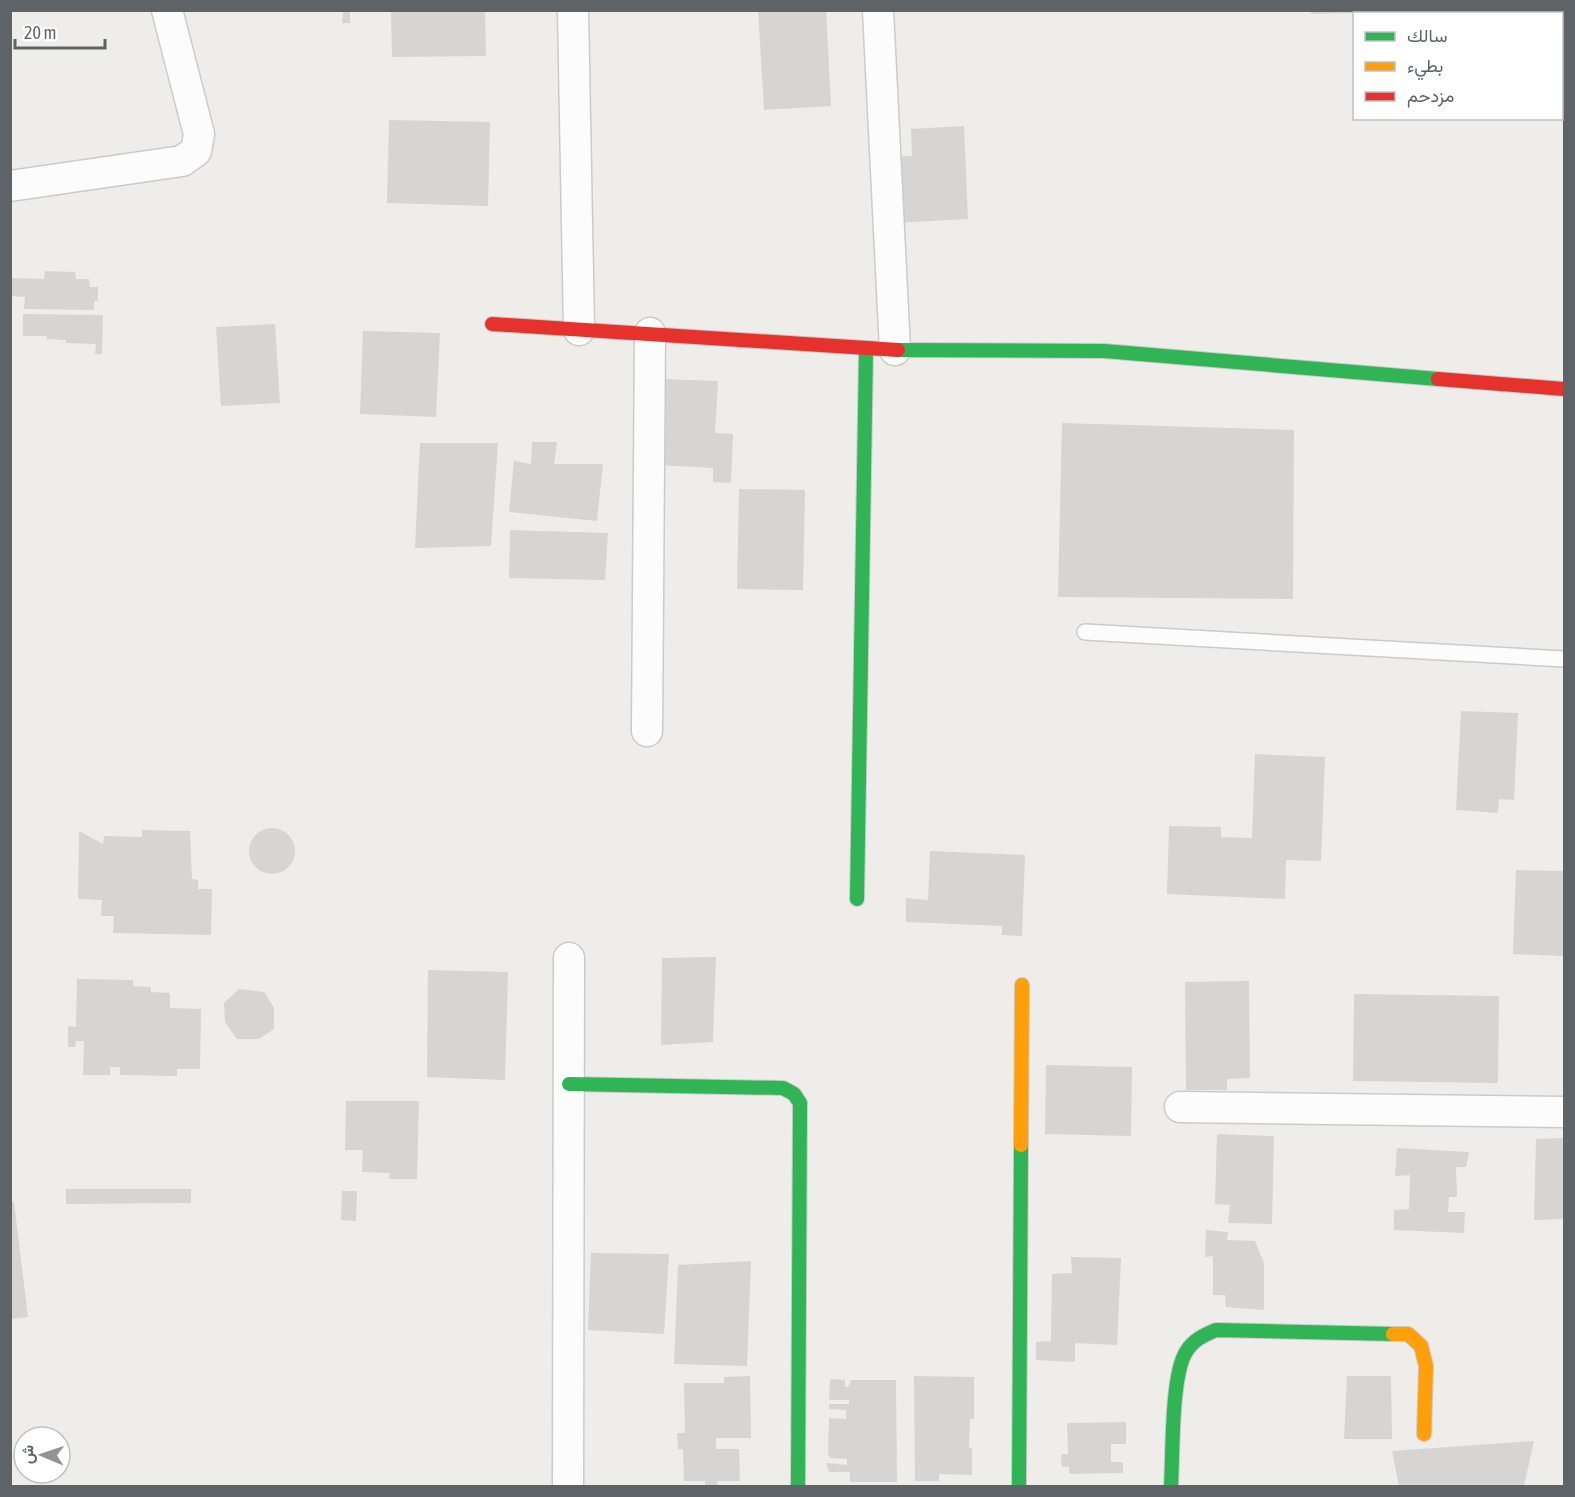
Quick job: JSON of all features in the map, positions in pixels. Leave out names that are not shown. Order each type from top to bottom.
[{"type":"street","points":[[10,186],[182,161],[196,151],[199,134],[167,10]]},
{"type":"street","points":[[573,10],[579,330]]},
{"type":"street","points":[[878,10],[895,350]]},
{"type":"street","points":[[492,324],[650,333],[866,350],[1104,351],[1564,389]]},
{"type":"street","points":[[647,731],[650,333]]},
{"type":"street","points":[[857,899],[866,350]]},
{"type":"street","points":[[568,1486],[569,958]]},
{"type":"street","points":[[1019,1486],[1022,985]]},
{"type":"street","points":[[569,1084],[783,1088],[794,1094],[800,1103],[798,1486]]},
{"type":"street","points":[[1180,1107],[1564,1112]]},
{"type":"street","points":[[1171,1486],[1179,1371],[1184,1353],[1195,1338],[1216,1330],[1408,1334],[1421,1347],[1426,1366],[1424,1434]]},
{"type":"lane","points":[[1085,632],[1564,659]]},
{"type":"building","points":[[343,10],[350,10],[350,23],[342,23]]},
{"type":"building","points":[[391,10],[485,10],[486,56],[392,57]]},
{"type":"building","points":[[758,10],[826,10],[831,106],[764,110]]},
{"type":"building","points":[[1311,10],[1361,10],[1361,12],[1353,13],[1311,14]]},
{"type":"building","points":[[1491,10],[1537,10],[1537,12],[1490,12]]},
{"type":"building","points":[[389,120],[490,122],[488,206],[387,203]]},
{"type":"building","points":[[964,126],[968,219],[894,223],[891,157],[912,156],[911,129]]},
{"type":"building","points":[[45,271],[75,272],[76,279],[89,279],[90,287],[98,287],[98,301],[94,301],[94,310],[24,309],[25,297],[10,296],[10,278],[44,279]]},
{"type":"building","points":[[23,314],[103,315],[102,354],[95,354],[96,344],[66,343],[66,340],[46,339],[47,336],[23,336]]},
{"type":"building","points":[[275,324],[280,403],[221,406],[216,327]]},
{"type":"building","points":[[363,331],[440,333],[436,417],[360,414]]},
{"type":"building","points":[[662,379],[718,381],[715,433],[733,434],[731,483],[713,482],[713,468],[658,465]]},
{"type":"building","points":[[1062,423],[1294,430],[1293,599],[1058,597]]},
{"type":"building","points":[[532,442],[557,442],[554,464],[603,464],[597,521],[509,512],[514,461],[531,464]]},
{"type":"building","points":[[420,443],[498,443],[491,546],[415,548]]},
{"type":"building","points":[[739,489],[805,490],[803,590],[737,589]]},
{"type":"building","points":[[510,530],[608,533],[605,580],[509,578]]},
{"type":"building","points":[[1461,711],[1518,713],[1514,800],[1499,799],[1498,813],[1456,810]]},
{"type":"building","points":[[1255,754],[1325,757],[1321,861],[1286,860],[1285,899],[1167,894],[1169,826],[1221,827],[1221,837],[1252,838]]},
{"type":"building","points":[[272,828],[288,835],[295,851],[288,867],[272,874],[256,867],[249,851],[256,835]]},
{"type":"building","points":[[142,830],[190,831],[192,879],[198,880],[198,889],[212,889],[211,935],[113,933],[114,916],[101,916],[102,900],[78,899],[79,831],[103,844],[104,836],[142,837]]},
{"type":"building","points":[[930,851],[1025,855],[1022,936],[1002,935],[1002,926],[906,922],[906,898],[928,900]]},
{"type":"building","points":[[1516,870],[1564,871],[1564,956],[1513,954]]},
{"type":"building","points":[[716,957],[713,1042],[661,1045],[662,958]]},
{"type":"building","points":[[428,970],[508,972],[505,1080],[427,1077]]},
{"type":"building","points":[[77,979],[133,980],[133,986],[151,987],[151,992],[170,993],[170,1008],[201,1009],[200,1069],[177,1069],[177,1076],[120,1075],[120,1067],[110,1067],[110,1075],[83,1075],[84,1041],[76,1041],[75,1047],[68,1047],[68,1026],[76,1027]]},
{"type":"building","points":[[1249,981],[1250,1078],[1227,1079],[1227,1090],[1186,1090],[1185,982]]},
{"type":"building","points":[[239,989],[264,992],[274,1008],[274,1029],[259,1039],[237,1039],[225,1022],[224,1003]]},
{"type":"building","points":[[1354,994],[1499,996],[1498,1083],[1353,1081]]},
{"type":"building","points":[[1046,1065],[1132,1067],[1131,1136],[1045,1134]]},
{"type":"building","points":[[346,1101],[419,1101],[417,1179],[389,1179],[390,1173],[362,1172],[363,1150],[345,1150]]},
{"type":"building","points":[[1217,1134],[1274,1136],[1272,1224],[1228,1223],[1230,1205],[1215,1204]]},
{"type":"building","points":[[1563,1138],[1564,1219],[1534,1220],[1536,1139]]},
{"type":"building","points":[[1397,1148],[1469,1152],[1466,1167],[1456,1167],[1457,1197],[1449,1197],[1448,1212],[1465,1212],[1464,1233],[1394,1230],[1394,1210],[1409,1209],[1410,1175],[1395,1176]]},
{"type":"building","points":[[66,1189],[191,1189],[191,1203],[66,1204]]},
{"type":"building","points":[[342,1191],[357,1191],[356,1221],[341,1220]]},
{"type":"building","points":[[10,1202],[14,1202],[28,1317],[10,1319]]},
{"type":"building","points":[[1206,1230],[1228,1232],[1227,1240],[1255,1241],[1264,1263],[1264,1310],[1226,1307],[1225,1295],[1213,1295],[1213,1256],[1205,1257]]},
{"type":"building","points":[[591,1253],[669,1254],[664,1334],[588,1330]]},
{"type":"building","points":[[1071,1257],[1121,1258],[1117,1345],[1075,1343],[1075,1362],[1036,1360],[1036,1342],[1051,1341],[1052,1274],[1072,1273]]},
{"type":"building","points":[[751,1261],[747,1366],[674,1364],[678,1265]]},
{"type":"building","points":[[750,1376],[751,1438],[716,1438],[716,1449],[739,1449],[740,1481],[717,1481],[718,1485],[705,1485],[705,1481],[684,1481],[683,1449],[678,1449],[677,1433],[685,1433],[684,1383],[724,1383],[724,1377]]},
{"type":"building","points":[[914,1376],[974,1377],[974,1419],[970,1419],[969,1448],[972,1448],[972,1475],[939,1474],[939,1481],[915,1481]]},
{"type":"building","points":[[1347,1376],[1391,1376],[1392,1439],[1344,1439]]},
{"type":"building","points":[[830,1379],[845,1380],[845,1387],[848,1387],[851,1380],[896,1380],[897,1482],[850,1482],[850,1472],[829,1472],[826,1463],[847,1465],[847,1459],[830,1458],[828,1453],[829,1418],[846,1419],[846,1410],[829,1409],[829,1404],[849,1404],[849,1400],[829,1400]]},
{"type":"building","points":[[1126,1422],[1126,1444],[1111,1444],[1111,1462],[1123,1462],[1123,1473],[1069,1474],[1069,1467],[1062,1467],[1061,1454],[1068,1454],[1067,1423]]},
{"type":"building","points":[[1534,1441],[1524,1486],[1399,1486],[1392,1451]]},
{"type":"traffic: fast","points":[[857,899],[866,350]]},
{"type":"traffic: fast","points":[[898,350],[1104,351],[1438,379]]},
{"type":"traffic: fast","points":[[569,1084],[783,1088],[794,1094],[800,1103],[798,1486]]},
{"type":"traffic: fast","points":[[1019,1486],[1021,1145]]},
{"type":"traffic: fast","points":[[1171,1486],[1175,1397],[1181,1363],[1186,1352],[1199,1338],[1216,1330],[1393,1334]]},
{"type":"traffic: slow","points":[[1021,1145],[1022,985]]},
{"type":"traffic: slow","points":[[1393,1334],[1408,1334],[1421,1346],[1426,1366],[1424,1434]]},
{"type":"traffic: jam","points":[[492,324],[898,350]]},
{"type":"traffic: jam","points":[[1438,379],[1564,389]]}]
